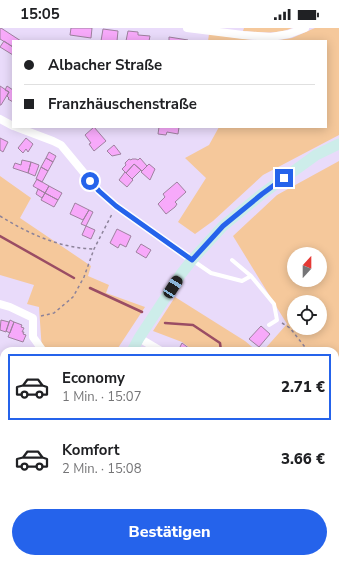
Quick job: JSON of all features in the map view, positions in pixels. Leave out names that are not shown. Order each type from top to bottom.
[{"type":"street","points":[[187,28],[272,37],[289,34],[305,28]]},
{"type":"street","points":[[0,120],[12,126]]},
{"type":"street","points":[[19,128],[53,141],[61,146],[99,191],[116,206],[192,260]]},
{"type":"street","points":[[134,347],[192,260],[223,226],[262,194],[316,155],[339,144]]},
{"type":"street","points":[[0,304],[10,306],[33,318],[33,337],[40,347]]},
{"type":"street","points":[[139,338],[154,347]]},
{"type":"lane","points":[[192,260],[211,273],[242,281],[251,276]]},
{"type":"lane","points":[[232,260],[251,276],[274,304],[276,320],[269,325]]},
{"type":"path","points":[[33,318],[54,314],[73,297],[84,277],[94,249],[116,206]]},
{"type":"path","points":[[0,216],[15,225],[46,239],[81,249],[94,249]]},
{"type":"path","points":[[276,320],[290,328],[305,347]]},
{"type":"shaded area","points":[[244,28],[292,28],[280,32],[268,32],[243,31]]},
{"type":"shaded area","points":[[315,28],[339,28],[339,135],[263,175],[213,221],[195,234],[178,222],[206,178],[185,158],[209,145],[218,128],[327,128],[327,40],[279,40],[292,38]]},
{"type":"shaded area","points":[[209,34],[252,40],[208,40]]},
{"type":"shaded area","points":[[339,161],[339,347],[267,347],[287,324],[233,236],[277,195]]},
{"type":"shaded area","points":[[0,176],[31,198],[20,218],[91,266],[88,276],[109,285],[106,293],[145,307],[119,347],[42,347],[39,307],[27,304],[34,285],[0,275]]},
{"type":"shaded area","points":[[175,297],[252,347],[189,347],[182,342],[153,331]]},
{"type":"building","points":[[1,28],[19,40],[12,40],[12,46],[0,39]]},
{"type":"building","points":[[71,28],[92,28],[91,38],[70,35]]},
{"type":"building","points":[[103,29],[118,31],[117,40],[101,40]]},
{"type":"building","points":[[128,31],[138,32],[138,35],[150,36],[149,40],[126,40]]},
{"type":"building","points":[[169,37],[188,40],[169,40]]},
{"type":"building","points":[[4,41],[12,46],[12,54],[0,47]]},
{"type":"building","points":[[0,86],[9,92],[1,105],[0,105]]},
{"type":"building","points":[[7,86],[12,89],[12,101],[8,99],[9,98],[7,96],[9,92],[5,90]]},
{"type":"building","points":[[95,128],[106,141],[94,151],[89,144],[91,143],[85,135]]},
{"type":"building","points":[[159,128],[179,128],[178,134],[167,132],[166,135],[158,134]]},
{"type":"building","points":[[0,138],[8,142],[3,152],[0,150]]},
{"type":"building","points":[[26,138],[33,144],[28,152],[26,149],[23,153],[18,148]]},
{"type":"building","points":[[114,145],[121,154],[112,156],[107,151]]},
{"type":"building","points":[[49,152],[56,156],[53,162],[46,158]]},
{"type":"building","points":[[46,158],[53,162],[48,171],[41,167]]},
{"type":"building","points":[[140,158],[147,166],[142,171],[134,164],[126,173],[122,169],[129,159],[138,160]]},
{"type":"building","points":[[22,160],[31,162],[28,173],[13,168],[15,163],[21,165]]},
{"type":"building","points":[[31,162],[39,165],[35,176],[28,173]]},
{"type":"building","points":[[134,164],[141,170],[132,179],[126,173]]},
{"type":"building","points":[[149,164],[155,169],[150,180],[141,172]]},
{"type":"building","points":[[41,167],[48,171],[42,182],[36,179]]},
{"type":"building","points":[[125,172],[133,180],[127,187],[119,180]]},
{"type":"building","points":[[37,179],[49,186],[45,193],[33,186]]},
{"type":"building","points":[[177,182],[186,192],[175,202],[177,204],[175,207],[166,214],[158,204],[165,197],[163,194]]},
{"type":"building","points":[[49,186],[62,193],[58,200],[45,193]]},
{"type":"building","points":[[38,189],[45,193],[42,198],[36,194]]},
{"type":"building","points":[[45,193],[58,200],[54,207],[41,200]]},
{"type":"building","points":[[75,203],[89,210],[83,220],[70,214]]},
{"type":"building","points":[[89,210],[93,212],[86,226],[81,224]]},
{"type":"building","points":[[86,226],[95,230],[91,239],[82,235]]},
{"type":"building","points":[[117,229],[131,236],[126,247],[120,244],[118,248],[110,243]]},
{"type":"building","points":[[141,244],[151,250],[146,258],[136,252]]},
{"type":"building","points":[[1,320],[9,322],[6,332],[0,330]]},
{"type":"building","points":[[10,320],[14,322],[10,333],[6,331]]},
{"type":"building","points":[[14,322],[22,325],[21,327],[24,328],[22,332],[26,335],[23,342],[8,337]]},
{"type":"building","points":[[261,326],[270,334],[259,347],[249,339]]},
{"type":"building","points":[[182,343],[187,347],[180,347]]},
{"type":"waterway","points":[[0,236],[74,278]]},
{"type":"waterway","points":[[90,288],[142,312]]},
{"type":"waterway","points":[[165,323],[193,325],[220,343],[220,347]]},
{"type":"route","points":[[90,181],[116,206],[192,260],[223,226],[284,178]]}]
